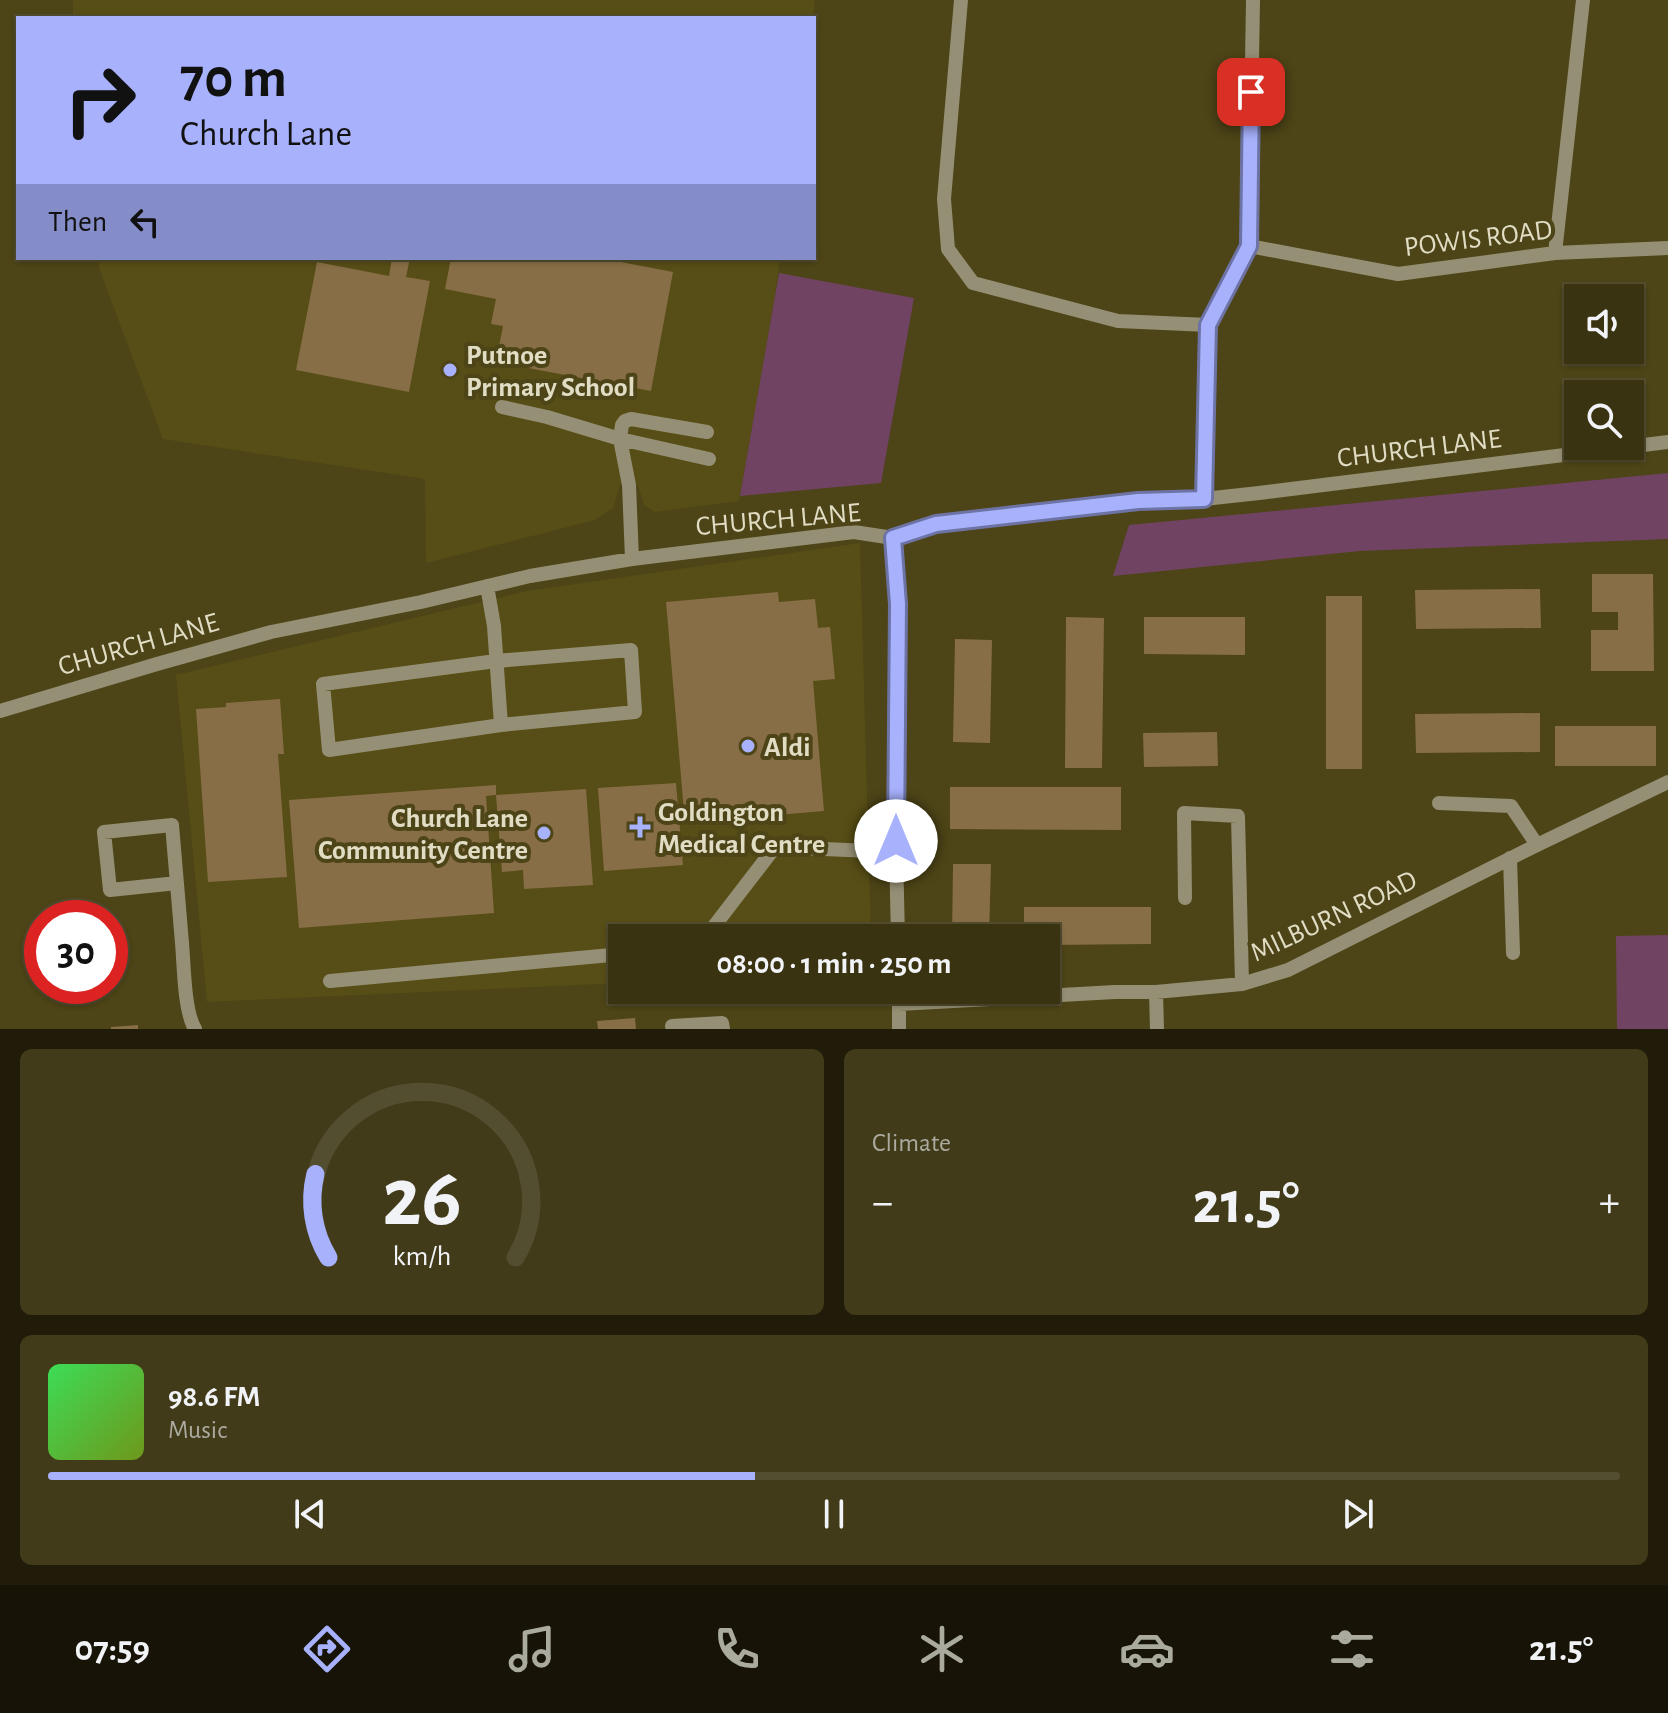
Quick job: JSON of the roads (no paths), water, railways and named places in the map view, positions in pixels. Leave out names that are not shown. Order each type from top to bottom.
[{"type":"street","points":[[961,0],[944,199],[948,249],[973,283],[1118,321],[1208,325]]},
{"type":"street","points":[[1204,499],[1208,325],[1249,246],[1253,0]]},
{"type":"street","points":[[1555,253],[1583,0]]},
{"type":"street","name":"POWIS ROAD","points":[[1249,246],[1398,274],[1555,253],[1668,248]]},
{"type":"street","points":[[502,407],[709,459]]},
{"type":"street","points":[[632,559],[629,485],[620,439],[622,425],[631,419],[707,432]]},
{"type":"street","name":"CHURCH LANE","points":[[0,711],[271,632],[530,576],[632,559],[854,532],[893,538],[936,524],[1138,501],[1204,499],[1668,442]]},
{"type":"street","points":[[893,538],[898,604],[898,924]]},
{"type":"street","points":[[487,586],[494,626],[501,725]]},
{"type":"street","points":[[631,650],[635,712],[501,725],[329,750],[323,684],[496,661],[631,650]]},
{"type":"street","name":"MILBURN ROAD","points":[[1060,993],[1156,992],[1242,984],[1288,970],[1668,782]]},
{"type":"street","points":[[1439,803],[1511,806],[1537,845]]},
{"type":"street","points":[[1185,898],[1184,813],[1238,816],[1242,984]]},
{"type":"street","points":[[177,883],[110,890],[104,832],[172,825],[177,883],[185,986],[191,1023],[195,1029]]},
{"type":"street","points":[[716,924],[775,847],[896,852]]},
{"type":"street","points":[[1510,858],[1513,953]]},
{"type":"street","points":[[330,981],[608,955]]},
{"type":"street","points":[[1156,992],[1157,1029]]},
{"type":"street","points":[[899,1004],[899,1029]]},
{"type":"street","points":[[672,1026],[722,1023],[723,1029]]},
{"type":"place","name":"Putnoe Primary School","points":[[450,370]]},
{"type":"place","name":"Aldi","points":[[748,746]]},
{"type":"place","name":"Goldington Medical Centre","points":[[640,827]]},
{"type":"place","name":"Church Lane Community Centre","points":[[544,833]]}]
